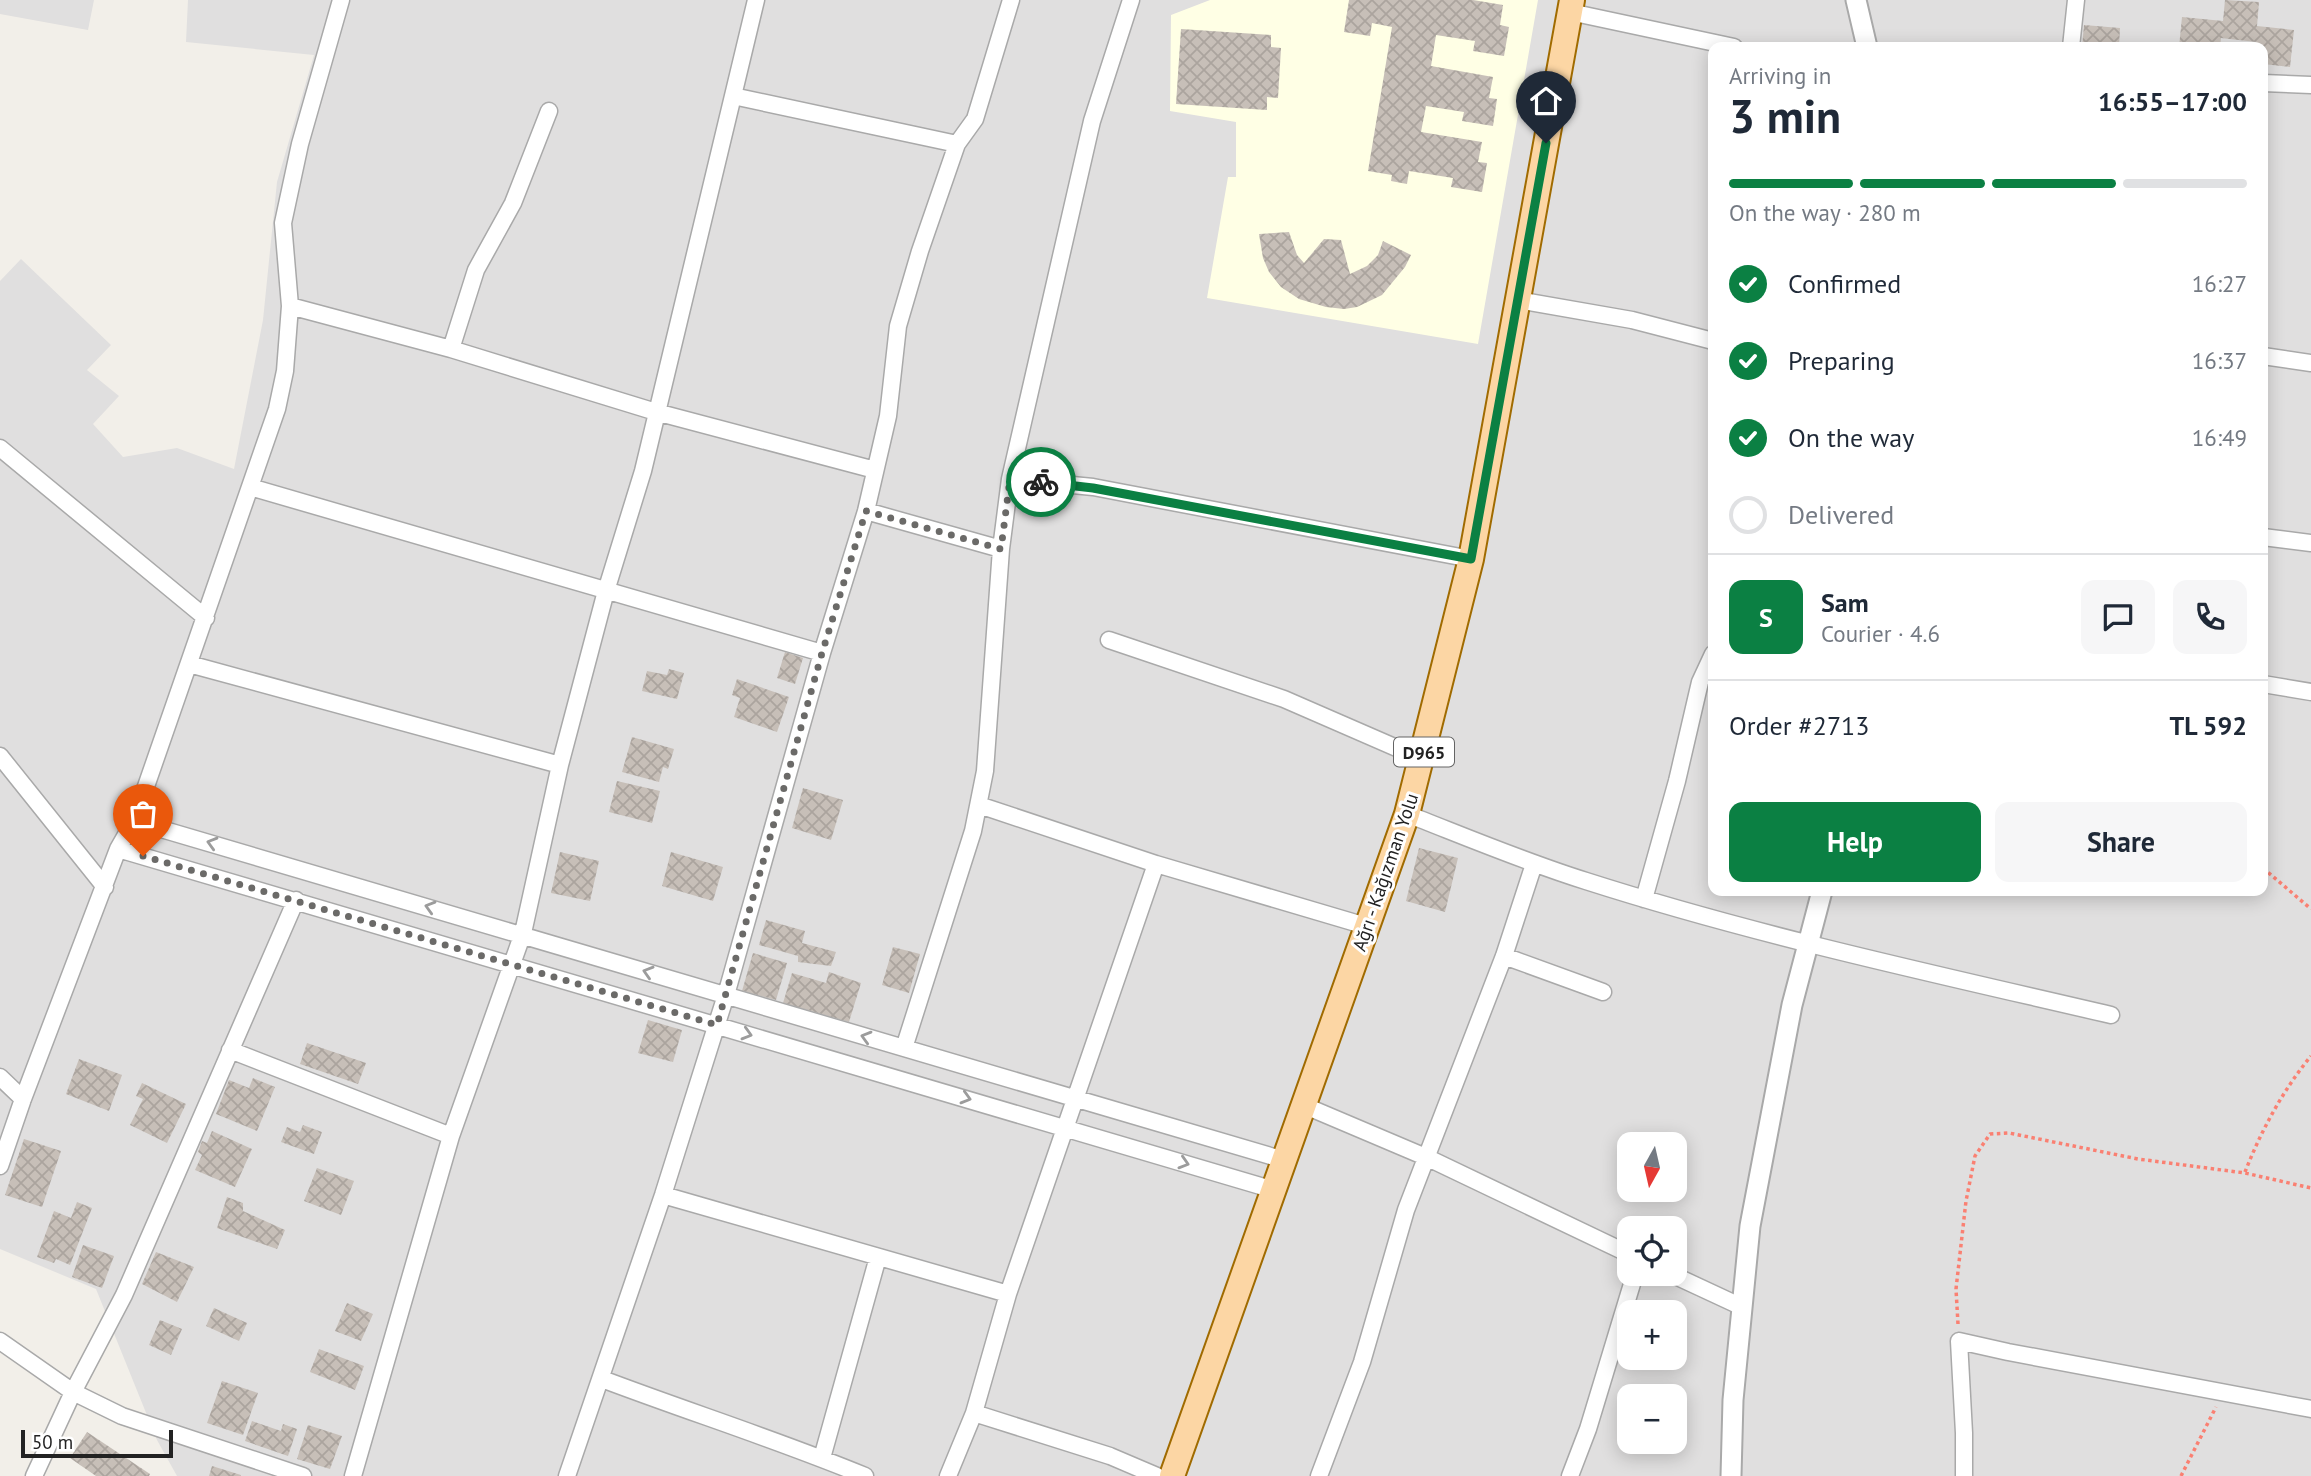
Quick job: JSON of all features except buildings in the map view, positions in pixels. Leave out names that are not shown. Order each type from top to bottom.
[{"type":"main road","name":"Ağrı - Kağızman Yolu","points":[[1172,1476],[1407,814],[1422,759],[1471,559],[1571,6]]},
{"type":"street","points":[[0,1166],[118,849],[134,821],[277,409],[285,370],[290,306],[283,223],[300,144],[341,0]]},
{"type":"street","points":[[353,1476],[451,1136],[523,933],[560,765],[606,591],[642,471],[756,0]]},
{"type":"street","points":[[567,1476],[602,1379],[717,1025],[822,653],[866,511],[888,416],[898,326],[920,251],[957,144],[975,119],[1011,0]]},
{"type":"street","points":[[904,1048],[979,805],[985,771],[1001,549],[1010,479],[1092,121],[1131,0]]},
{"type":"street","points":[[1856,0],[1866,42]]},
{"type":"street","points":[[2072,42],[2076,0]]},
{"type":"street","points":[[1571,6],[1711,42]]},
{"type":"street","points":[[2268,83],[2311,85]]},
{"type":"street","points":[[733,96],[957,144]]},
{"type":"street","points":[[450,349],[475,270],[513,203],[549,111]]},
{"type":"street","points":[[1518,300],[1632,320],[1708,340]]},
{"type":"street","points":[[290,306],[450,349],[656,412],[875,470]]},
{"type":"street","points":[[2268,357],[2311,363]]},
{"type":"street","points":[[0,448],[206,618]]},
{"type":"street","points":[[1010,479],[1093,488],[1471,559]]},
{"type":"street","points":[[250,487],[822,653]]},
{"type":"street","points":[[866,511],[1001,549]]},
{"type":"street","points":[[2268,538],[2311,543]]},
{"type":"street","points":[[1109,639],[1284,699],[1422,759]]},
{"type":"street","points":[[189,664],[560,765]]},
{"type":"street","points":[[1644,899],[1677,781],[1700,682],[1708,665]]},
{"type":"street","points":[[2268,685],[2311,692]]},
{"type":"street","points":[[0,756],[105,887]]},
{"type":"street","points":[[979,805],[1156,864],[1367,926]]},
{"type":"street","points":[[1407,814],[1534,864],[1644,899],[1808,945],[2111,1015]]},
{"type":"street","points":[[134,821],[523,933],[1284,1160]]},
{"type":"street","points":[[118,849],[1274,1190]]},
{"type":"street","points":[[948,1476],[974,1413],[1008,1294],[1156,864]]},
{"type":"street","points":[[1319,1476],[1362,1362],[1406,1210],[1504,956],[1534,864]]},
{"type":"street","points":[[1731,1476],[1733,1400],[1750,1226],[1792,1005],[1821,896]]},
{"type":"street","points":[[34,1476],[73,1392],[124,1295],[296,900]]},
{"type":"street","points":[[1504,956],[1603,992]]},
{"type":"street","points":[[230,1050],[451,1136]]},
{"type":"street","points":[[0,1077],[23,1099]]},
{"type":"street","points":[[1303,1105],[1428,1158],[1617,1248]]},
{"type":"street","points":[[663,1195],[1008,1294]]},
{"type":"street","points":[[822,1458],[878,1257]]},
{"type":"street","points":[[1687,1282],[1741,1307]]},
{"type":"street","points":[[1570,1476],[1588,1429],[1631,1286]]},
{"type":"street","points":[[0,1341],[73,1392],[122,1416],[303,1476]]},
{"type":"street","points":[[1964,1476],[1959,1341],[2311,1409]]},
{"type":"street","points":[[602,1379],[865,1476]]},
{"type":"street","points":[[974,1413],[1110,1455],[1157,1476]]},
{"type":"path","points":[[2268,872],[2311,909]]},
{"type":"path","points":[[2245,1173],[2256,1145],[2279,1103],[2311,1056]]},
{"type":"path","points":[[1959,1341],[1956,1289],[1966,1201],[1975,1156],[1990,1134],[2009,1133],[2138,1159],[2245,1173],[2311,1188]]},
{"type":"path","points":[[2181,1476],[2224,1393]]},
{"type":"shaded area","points":[[0,0],[94,0],[88,30],[0,14]]},
{"type":"shaded area","points":[[188,0],[2311,0],[2311,1476],[177,1476],[157,1440],[96,1289],[0,1249],[0,281],[21,259],[111,345],[87,370],[119,396],[93,424],[123,457],[177,448],[234,469],[263,320],[277,182],[314,55],[186,42]]},
{"type":"shaded area","points":[[1210,0],[1538,0],[1478,344],[1207,298],[1228,177],[1236,177],[1236,122],[1170,111],[1171,15]]},
{"type":"way so far","points":[[143,856],[717,1025],[822,653],[866,511],[1001,549],[1010,479],[1041,482]]},
{"type":"route","points":[[1041,482],[1093,488],[1471,559],[1546,143]]}]
